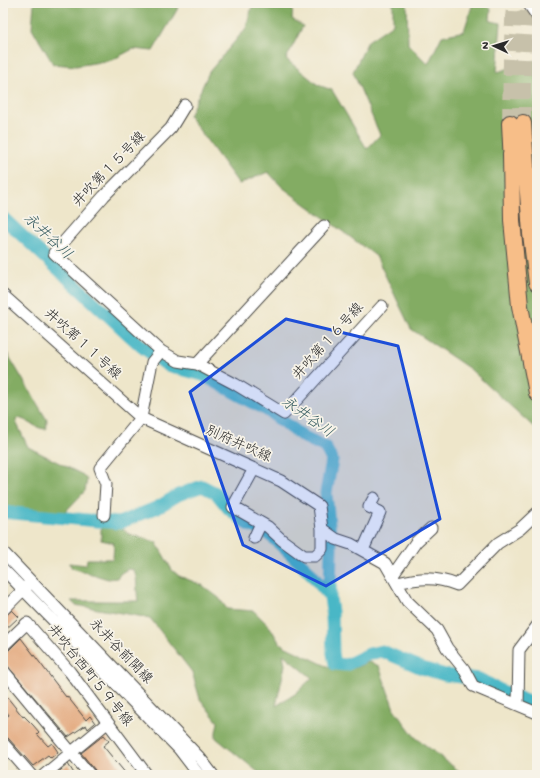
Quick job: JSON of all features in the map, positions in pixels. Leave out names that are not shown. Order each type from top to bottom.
[{"type":"highway","points":[[517,123],[518,153],[512,220],[520,306],[537,393]]},
{"type":"highway","points":[[518,153],[537,232]]},
{"type":"highway","points":[[518,153],[537,283]]},
{"type":"highway","points":[[518,153],[514,196],[523,264],[537,349]]},
{"type":"street","points":[[528,3],[537,16]]},
{"type":"street","name":"井吹第１５号線","points":[[54,253],[104,196],[171,128],[184,105]]},
{"type":"street","points":[[197,364],[324,226]]},
{"type":"street","name":"井吹第１６号線","points":[[54,253],[157,356],[197,364],[284,414],[382,306]]},
{"type":"street","name":"井吹第１１号線","points":[[3,295],[141,418]]},
{"type":"street","points":[[104,515],[106,484],[100,468],[141,418],[157,356]]},
{"type":"street","name":"別府井吹線","points":[[141,418],[281,480],[319,506],[322,529]]},
{"type":"street","points":[[254,468],[233,507],[258,530],[268,527],[282,540],[304,556],[315,556],[322,549],[322,529]]},
{"type":"street","points":[[363,550],[380,512],[369,507],[374,498]]},
{"type":"street","points":[[395,579],[443,579],[457,585],[498,543],[520,529],[537,513]]},
{"type":"street","points":[[395,579],[416,542],[431,528]]},
{"type":"street","points":[[322,529],[336,539],[363,550],[385,564],[407,601],[437,630],[447,648],[464,669],[473,686],[518,700],[537,713]]},
{"type":"street","name":"永井谷前開線","points":[[3,552],[200,758],[213,775]]},
{"type":"street","name":"永井谷前開線","points":[[3,569],[179,749],[199,775]]},
{"type":"street","points":[[3,610],[32,581]]},
{"type":"street","name":"井吹台西町５９号線","points":[[3,646],[27,623],[70,672],[147,775]]},
{"type":"street","points":[[518,700],[519,650],[537,626]]},
{"type":"street","points":[[3,670],[90,775]]},
{"type":"street","points":[[44,775],[107,723]]},
{"type":"street","points":[[3,743],[31,775]]},
{"type":"highlighted area","points":[[286,319],[398,346],[440,519],[326,586],[243,545],[190,392]]},
{"type":"green space","points":[[34,3],[181,3],[153,51],[133,49],[112,60],[76,66],[53,64],[32,28]]},
{"type":"green space","points":[[253,3],[295,3],[293,5],[292,19],[303,26],[286,59],[318,85],[332,90],[367,149],[380,135],[353,72],[368,41],[393,24],[393,3],[407,3],[408,44],[428,64],[442,36],[464,31],[473,3],[480,3],[491,8],[490,21],[501,23],[497,72],[537,60],[537,430],[470,369],[411,329],[376,256],[282,187],[268,172],[239,184],[189,116],[209,72],[246,28]]},
{"type":"green space","points":[[3,349],[7,353],[47,420],[46,429],[42,429],[25,420],[17,418],[17,424],[28,447],[83,475],[87,480],[85,491],[63,514],[3,508]]},
{"type":"green space","points":[[106,526],[120,526],[129,534],[156,542],[172,570],[179,576],[202,585],[219,598],[227,609],[254,611],[270,627],[279,642],[284,646],[331,668],[353,668],[369,662],[379,666],[394,709],[415,737],[464,775],[258,775],[258,772],[216,738],[218,722],[200,699],[192,672],[150,618],[75,605],[71,601],[138,601],[134,570],[128,569],[121,573],[117,578],[108,579],[72,568],[69,563],[86,565],[87,559],[113,559],[114,543],[101,540],[101,529]],"holes":[[[283,654],[312,678],[295,694],[276,706],[285,665]]]},
{"type":"building","points":[[12,610],[19,617],[3,632],[3,618]]},
{"type":"building","points":[[21,638],[66,697],[67,696],[86,720],[90,716],[95,723],[88,729],[86,725],[68,737],[5,663],[3,653],[8,651]]},
{"type":"building","points":[[3,692],[23,717],[24,716],[39,732],[37,734],[48,746],[52,743],[58,752],[51,758],[48,755],[33,766],[8,738],[4,736],[3,720],[9,715],[3,707]]},
{"type":"building","points":[[104,735],[109,741],[103,746],[127,775],[99,775],[81,753]]},
{"type":"building","points":[[68,764],[75,775],[55,775]]},
{"type":"waterway","name":"永井谷川","points":[[3,218],[141,346],[167,365],[203,375],[267,410],[304,437],[325,447],[332,460],[326,493],[331,545],[330,597],[335,664],[346,665],[369,654],[382,651],[422,668],[445,675],[479,679],[502,691],[537,704]]},
{"type":"waterway","points":[[3,512],[119,523],[158,507],[178,495],[202,486],[216,493],[229,509],[249,525],[266,531],[308,570],[330,597]]},
{"type":"tunnel","points":[[510,123],[514,3]]},
{"type":"tunnel","points":[[523,123],[523,60],[527,3]]}]
